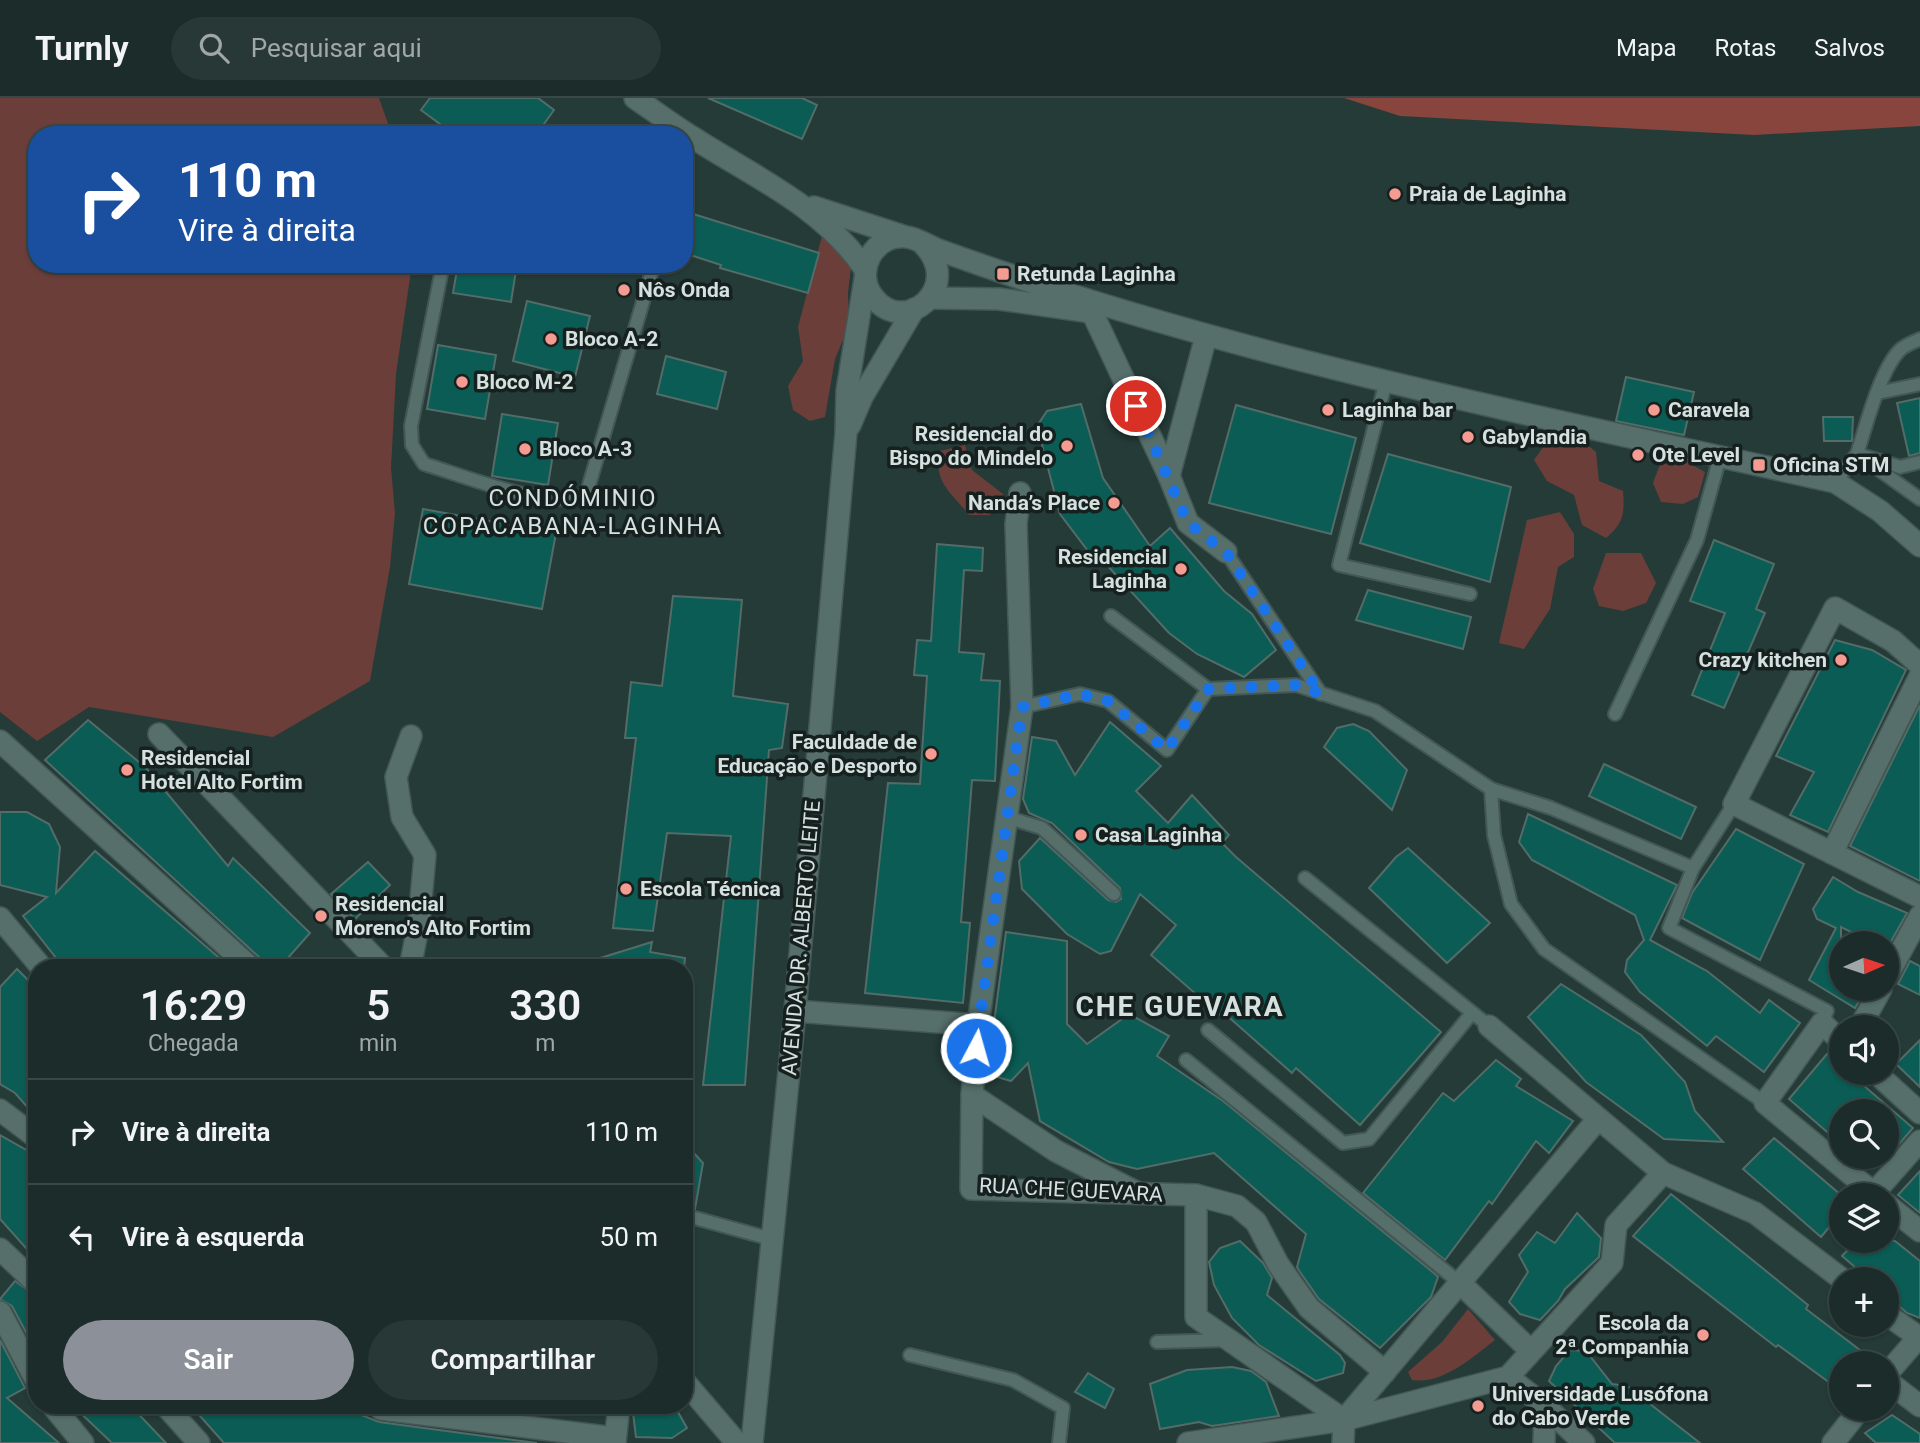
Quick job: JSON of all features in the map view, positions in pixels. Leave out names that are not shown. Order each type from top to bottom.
[{"type":"street","points":[[635,98],[675,126]]},
{"type":"street","points":[[693,138],[799,202],[831,228],[865,274],[874,299],[883,306],[903,312],[922,304],[999,299],[1093,313],[1116,310]]},
{"type":"street","points":[[799,202],[1116,310],[1206,336],[1481,406],[1835,482],[1880,510],[1920,546]]},
{"type":"street","points":[[865,274],[875,248],[884,242],[915,241],[937,264],[936,288],[922,304]]},
{"type":"street","name":"AVENIDA DR. ALBERTO LEITE","points":[[752,1443],[795,1011],[846,433],[847,390],[865,274]]},
{"type":"street","name":"AVENIDA DR. ALBERTO LEITE","points":[[846,433],[862,397],[922,304]]},
{"type":"street","points":[[1093,313],[1188,523],[1226,552]]},
{"type":"street","points":[[1169,476],[1206,336]]},
{"type":"street","name":"RUA CHE GUEVARA","points":[[1020,492],[1016,524],[1022,707],[978,1025],[972,1095],[971,1189],[1196,1195],[1237,1206],[1256,1222],[1278,1264],[1309,1308],[1385,1372]]},
{"type":"street","points":[[1920,665],[1894,641],[1835,608],[1734,804],[1920,897]]},
{"type":"street","points":[[1832,853],[1920,676]]},
{"type":"street","points":[[159,734],[375,959]]},
{"type":"street","points":[[411,736],[396,776],[402,817],[425,855],[419,922],[412,959]]},
{"type":"street","points":[[0,741],[241,959]]},
{"type":"street","points":[[1899,954],[1920,916]]},
{"type":"street","points":[[0,918],[34,959]]},
{"type":"street","points":[[795,1011],[978,1025]]},
{"type":"street","points":[[1480,1020],[1663,1173],[1755,1213],[1829,1269]]},
{"type":"street","points":[[1829,1030],[1822,1023],[1765,1103],[1862,1183]]},
{"type":"street","points":[[1889,1085],[1920,1113]]},
{"type":"street","points":[[972,1095],[1056,1151],[1139,1193]]},
{"type":"street","points":[[0,1110],[28,1131]]},
{"type":"street","points":[[1343,1443],[1343,1420],[1598,1119]]},
{"type":"street","points":[[1889,1183],[1920,1141]]},
{"type":"street","points":[[1188,1443],[1343,1420],[1508,1377],[1612,1263],[1616,1225],[1663,1173]]},
{"type":"street","points":[[1196,1195],[1196,1317],[1343,1420]]},
{"type":"street","points":[[1899,1214],[1920,1231]]},
{"type":"street","points":[[1,1254],[28,1276]]},
{"type":"street","points":[[1460,1283],[1531,1351]]},
{"type":"street","points":[[0,1311],[28,1365]]},
{"type":"street","points":[[1899,1323],[1919,1338],[1899,1360]]},
{"type":"street","points":[[1508,1377],[1545,1406],[1584,1443]]},
{"type":"street","points":[[1899,1390],[1920,1406]]},
{"type":"street","points":[[693,1392],[737,1443]]},
{"type":"street","points":[[1544,1443],[1545,1406]]},
{"type":"street","points":[[54,1414],[60,1434],[83,1443]]},
{"type":"street","points":[[177,1414],[199,1443]]},
{"type":"street","points":[[420,1414],[615,1440],[618,1414]]},
{"type":"street","points":[[1837,1442],[1852,1421]]},
{"type":"lane","points":[[441,273],[411,426],[412,445],[424,464],[536,497],[568,501],[578,499],[587,492],[651,273]]},
{"type":"lane","points":[[1835,482],[1857,454],[1877,393],[1900,350],[1920,339]]},
{"type":"lane","points":[[1386,382],[1339,565],[1470,594]]},
{"type":"lane","points":[[1877,393],[1920,384]]},
{"type":"lane","points":[[1857,454],[1900,467],[1920,463]]},
{"type":"lane","points":[[1857,454],[1920,499]]},
{"type":"lane","points":[[1615,714],[1697,540],[1720,457]]},
{"type":"lane","points":[[1226,552],[1321,694]]},
{"type":"lane","points":[[1111,616],[1208,689],[1297,685],[1375,712],[1491,789],[1551,808],[1693,868]]},
{"type":"lane","points":[[1022,707],[1080,694],[1108,701],[1167,750],[1208,689]]},
{"type":"lane","points":[[1491,789],[1494,835],[1511,904],[1544,949],[1765,1103]]},
{"type":"lane","points":[[1734,804],[1693,868],[1669,928],[1827,1011],[1822,1023]]},
{"type":"lane","points":[[1006,817],[1042,828],[1114,894]]},
{"type":"lane","points":[[1208,1030],[1343,1143],[1369,1139],[1480,1020],[1305,878]]},
{"type":"lane","points":[[1186,1060],[1460,1283]]},
{"type":"lane","points":[[693,1217],[771,1239]]},
{"type":"lane","points":[[1157,1342],[1229,1340]]},
{"type":"lane","points":[[910,1355],[1013,1380],[1063,1408],[1059,1443]]},
{"type":"shaded area","points":[[0,98],[379,98],[389,126],[28,126],[28,273],[411,273],[396,374],[391,468],[395,513],[390,567],[370,681],[273,737],[89,707],[37,741],[0,712]]},
{"type":"shaded area","points":[[1344,98],[1920,98],[1920,126],[1754,135],[1400,116]]},
{"type":"shaded area","points":[[822,236],[839,249],[851,267],[848,293],[849,325],[835,359],[825,417],[810,421],[793,410],[788,386],[803,361],[798,327]]},
{"type":"shaded area","points":[[1574,434],[1596,452],[1599,481],[1623,491],[1622,518],[1606,538],[1582,525],[1574,495],[1547,481],[1534,460],[1548,440]]},
{"type":"shaded area","points":[[965,445],[972,470],[1003,494],[990,515],[969,515],[941,479],[938,462],[940,451]]},
{"type":"shaded area","points":[[1685,461],[1705,472],[1698,497],[1683,504],[1661,502],[1653,483],[1660,464]]},
{"type":"shaded area","points":[[1560,512],[1574,534],[1574,557],[1558,567],[1550,609],[1524,649],[1499,643],[1527,520]]},
{"type":"shaded area","points":[[1606,553],[1641,553],[1656,583],[1646,603],[1623,611],[1599,606],[1593,589]]},
{"type":"shaded area","points":[[1468,1309],[1495,1340],[1446,1374],[1412,1380],[1408,1372],[1442,1342]]},
{"type":"building","points":[[430,98],[538,98],[554,110],[542,126],[443,126],[421,110]]},
{"type":"building","points":[[708,98],[802,98],[817,105],[802,139]]},
{"type":"building","points":[[693,214],[819,253],[808,293],[720,268],[721,265],[693,256]]},
{"type":"building","points":[[456,273],[516,273],[511,302],[453,293]]},
{"type":"building","name":"Bloco A-2","points":[[527,301],[590,316],[575,377],[513,361]]},
{"type":"building","name":"Bloco M-2","points":[[438,345],[496,355],[485,419],[427,409]]},
{"type":"building","points":[[666,356],[726,372],[717,409],[657,394]]},
{"type":"building","name":"Caravela","points":[[1626,377],[1694,392],[1684,435],[1616,421]]},
{"type":"building","points":[[1920,398],[1920,453],[1909,456],[1897,403]]},
{"type":"building","points":[[1081,404],[1103,478],[1150,546],[1170,528],[1224,591],[1252,614],[1276,650],[1244,677],[1197,654],[1169,633],[1106,564],[1088,551],[1060,514],[1037,426],[1047,411]]},
{"type":"building","points":[[1236,405],[1356,438],[1331,534],[1209,503]]},
{"type":"building","name":"Bloco A-3","points":[[502,414],[558,423],[548,485],[492,476]]},
{"type":"building","points":[[1823,417],[1853,417],[1852,441],[1824,441]]},
{"type":"building","points":[[1388,454],[1511,487],[1490,582],[1360,543]]},
{"type":"building","points":[[423,509],[556,533],[542,609],[409,584]]},
{"type":"building","points":[[1714,540],[1774,564],[1756,609],[1765,613],[1724,708],[1692,695],[1725,613],[1690,601]]},
{"type":"building","points":[[937,544],[983,548],[982,571],[964,570],[959,652],[984,654],[981,680],[1000,681],[995,781],[972,780],[961,922],[970,923],[963,1003],[865,993],[888,783],[920,784],[927,676],[914,675],[917,640],[931,641]]},
{"type":"building","points":[[1368,590],[1471,617],[1463,649],[1356,620]]},
{"type":"building","points":[[673,596],[742,600],[733,696],[788,704],[782,748],[769,750],[745,1085],[703,1085],[731,836],[667,833],[653,931],[613,928],[636,738],[625,738],[631,682],[662,686]]},
{"type":"building","points":[[1835,640],[1872,650],[1906,670],[1828,832],[1790,815],[1814,772],[1776,756]]},
{"type":"building","points":[[1920,705],[1920,881],[1850,846]]},
{"type":"building","points":[[88,720],[145,767],[228,866],[233,858],[310,933],[287,959],[260,959],[45,760]]},
{"type":"building","points":[[1110,722],[1161,766],[1136,791],[1168,823],[1192,795],[1229,835],[1222,843],[1236,857],[1441,1032],[1360,1125],[1296,1068],[1292,1073],[1224,1013],[1221,1016],[1151,955],[1176,925],[1140,894],[1111,951],[1100,954],[1067,934],[1022,889],[1019,861],[1040,838],[1108,900],[1116,902],[1121,899],[1120,888],[1052,823],[1029,813],[1023,799],[1032,737],[1056,741],[1075,775]]},
{"type":"building","points":[[1353,724],[1369,731],[1407,770],[1392,810],[1324,747],[1337,728]]},
{"type":"building","points":[[1604,764],[1696,807],[1681,839],[1589,796]]},
{"type":"building","points":[[0,812],[27,812],[49,824],[60,847],[56,893],[95,851],[221,959],[57,959],[23,916],[47,897],[0,885]]},
{"type":"building","points":[[1528,814],[1677,885],[1650,940],[1707,971],[1760,1013],[1769,1000],[1800,1023],[1764,1072],[1716,1036],[1707,1046],[1640,992],[1625,972],[1627,960],[1644,940],[1635,915],[1532,860],[1519,842]]},
{"type":"building","points":[[1736,829],[1804,864],[1760,960],[1682,918],[1692,893]]},
{"type":"building","points":[[1408,848],[1490,923],[1447,963],[1369,888],[1396,857]]},
{"type":"building","points":[[368,862],[390,885],[355,919],[331,894]]},
{"type":"building","points":[[1833,877],[1858,892],[1907,913],[1897,931],[1849,931],[1841,927],[1841,931],[1834,931],[1836,928],[1817,919],[1813,909]]},
{"type":"building","points":[[1006,932],[1067,941],[1067,1024],[1087,1044],[1129,1014],[1169,1036],[1157,1056],[1223,1101],[1435,1274],[1438,1277],[1431,1297],[1380,1348],[1319,1299],[1300,1272],[1297,1267],[1306,1234],[1214,1153],[1137,1169],[1109,1162],[1040,1121],[1028,1063],[1011,1081],[997,1077],[989,1061]]},
{"type":"building","points":[[1829,941],[1829,992],[1809,980]]},
{"type":"building","points":[[652,942],[650,952],[685,958],[685,959],[597,959]]},
{"type":"building","points":[[1910,961],[1920,966],[1920,995],[1899,982]]},
{"type":"building","points":[[17,969],[28,980],[28,1108],[15,1093],[0,1084],[0,987]]},
{"type":"building","points":[[1561,984],[1641,1035],[1685,1082],[1695,1111],[1723,1142],[1664,1139],[1586,1082],[1528,1017]]},
{"type":"building","points":[[1844,1001],[1859,1001],[1855,1008]]},
{"type":"building","points":[[1920,1040],[1920,1087],[1899,1067],[1899,1061]]},
{"type":"building","points":[[1827,1054],[1829,1085],[1863,1085],[1879,1099],[1829,1099],[1829,1134],[1789,1099]]},
{"type":"building","points":[[1496,1060],[1521,1079],[1516,1086],[1573,1121],[1549,1153],[1536,1141],[1492,1204],[1489,1201],[1445,1260],[1363,1193],[1443,1093],[1454,1101]]},
{"type":"building","points":[[1899,1116],[1913,1128],[1899,1144]]},
{"type":"building","points":[[0,1135],[28,1151],[28,1250],[0,1219]]},
{"type":"building","points":[[1774,1138],[1829,1185],[1829,1227],[1821,1237],[1743,1169]]},
{"type":"building","points":[[693,1152],[703,1163],[693,1208]]},
{"type":"building","points":[[1920,1171],[1920,1213],[1899,1194]]},
{"type":"building","points":[[1671,1194],[1808,1305],[1806,1309],[1829,1326],[1829,1337],[1843,1337],[1861,1351],[1829,1351],[1829,1382],[1778,1345],[1776,1347],[1633,1236]]},
{"type":"building","points":[[1577,1213],[1601,1238],[1599,1257],[1565,1289],[1540,1320],[1520,1314],[1509,1302],[1528,1272],[1519,1255],[1537,1232],[1555,1243]]},
{"type":"building","points":[[1240,1241],[1263,1263],[1272,1278],[1267,1295],[1340,1355],[1345,1363],[1343,1373],[1316,1381],[1259,1345],[1232,1318],[1214,1285],[1209,1262],[1220,1248]]},
{"type":"building","points":[[1899,1244],[1920,1261],[1920,1318],[1899,1306],[1899,1267],[1855,1267],[1842,1256],[1845,1253],[1899,1253]]},
{"type":"building","points":[[15,1281],[28,1290],[28,1336],[12,1306],[0,1299]]},
{"type":"building","points":[[0,1340],[25,1388],[7,1398],[59,1443],[0,1443]]},
{"type":"building","points":[[1570,1350],[1586,1351],[1612,1384],[1627,1386],[1700,1443],[1615,1443],[1549,1381],[1556,1366]]},
{"type":"building","points":[[1232,1367],[1251,1371],[1266,1382],[1279,1416],[1212,1426],[1199,1422],[1160,1429],[1150,1384],[1187,1370]]},
{"type":"building","points":[[1088,1373],[1114,1389],[1105,1408],[1075,1392]]},
{"type":"building","points":[[81,1414],[139,1414],[166,1443],[112,1443]]},
{"type":"building","points":[[360,1414],[379,1422],[537,1443],[224,1443],[200,1416]]},
{"type":"building","points":[[633,1414],[679,1414],[687,1428],[672,1438],[636,1437]]},
{"type":"building","points":[[1899,1420],[1920,1434],[1920,1443],[1876,1443],[1865,1433],[1883,1421]]},
{"type":"place","name":"Praia de Laginha","points":[[1395,194]]},
{"type":"place","name":"Retunda Laginha","points":[[1003,274]]},
{"type":"place","name":"Nôs Onda","points":[[624,290]]},
{"type":"place","name":"Bloco A-2","points":[[551,339]]},
{"type":"place","name":"Bloco M-2","points":[[462,382]]},
{"type":"place","name":"Laginha bar","points":[[1328,410]]},
{"type":"place","name":"Caravela","points":[[1654,410]]},
{"type":"place","name":"Gabylandia","points":[[1468,437]]},
{"type":"place","name":"Residencial do Bispo do Mindelo","points":[[1067,446]]},
{"type":"place","name":"Bloco A-3","points":[[525,449]]},
{"type":"place","name":"Ote Level","points":[[1638,455]]},
{"type":"place","name":"Oficina STM","points":[[1759,465]]},
{"type":"place","name":"Nanda’s Place","points":[[1114,503]]},
{"type":"place","name":"Residencial Laginha","points":[[1181,569]]},
{"type":"place","name":"Crazy kitchen","points":[[1841,660]]},
{"type":"place","name":"Faculdade de Educação e Desporto","points":[[931,754]]},
{"type":"place","name":"Residencial Hotel Alto Fortim","points":[[127,770]]},
{"type":"place","name":"Casa Laginha","points":[[1081,835]]},
{"type":"place","name":"Escola Técnica","points":[[626,889]]},
{"type":"place","name":"Residencial Moreno's Alto Fortim","points":[[321,916]]},
{"type":"place","name":"Escola da 2ª Companhia","points":[[1703,1335]]},
{"type":"place","name":"Universidade Lusófona do Cabo Verde","points":[[1478,1406]]},
{"type":"district","name":"CONDÓMINIO COPACABANA-LAGINHA","points":[[573,512]]},
{"type":"district","name":"CHE GUEVARA","points":[[1180,1006]]},
{"type":"route","points":[[976,1048],[1022,707],[1080,694],[1108,701],[1167,750],[1208,689],[1297,685],[1321,694],[1226,552],[1188,523],[1136,406]]}]
